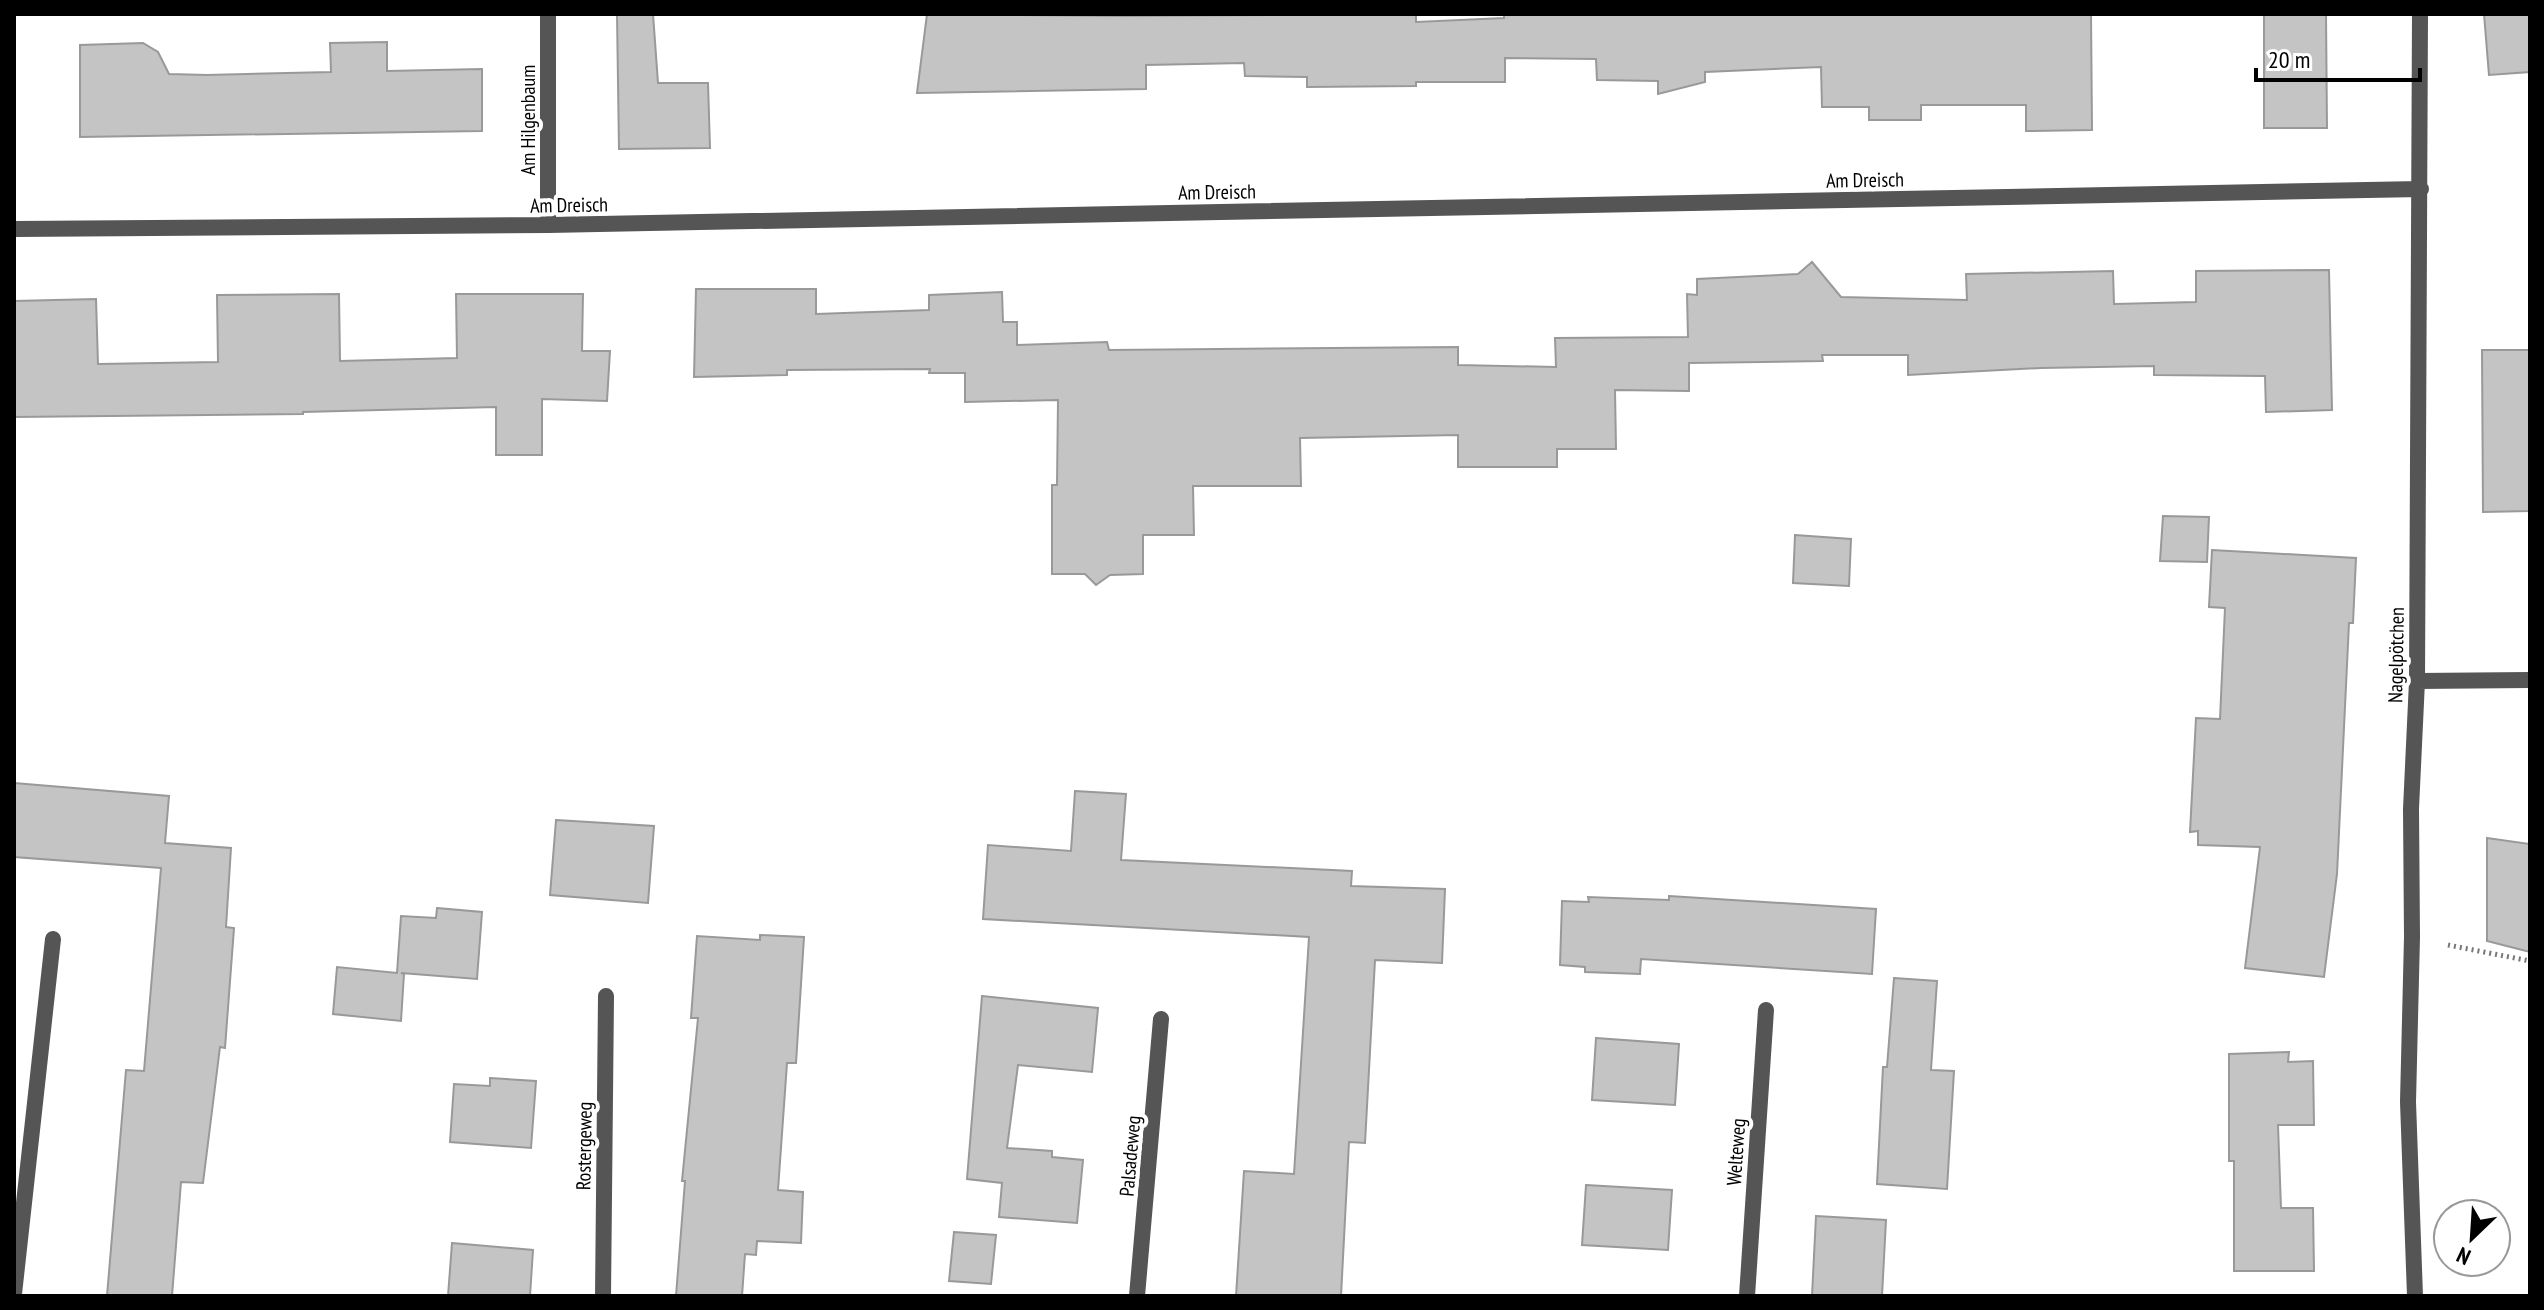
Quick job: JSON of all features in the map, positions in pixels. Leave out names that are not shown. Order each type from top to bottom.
[{"type":"street","name":"Am Hilgenbaum","points":[[548,14],[548,225]]},
{"type":"street","name":"Nagelpötchen","points":[[2415,1296],[2408,1102],[2411,809],[2417,681],[2420,14]]},
{"type":"street","name":"Am Dreisch","points":[[14,229],[548,225],[2421,189]]},
{"type":"street","points":[[2417,681],[2530,680]]},
{"type":"street","points":[[14,1294],[53,939]]},
{"type":"street","name":"Rostergeweg","points":[[603,1296],[606,996]]},
{"type":"street","name":"Welteweg","points":[[1747,1296],[1766,1010]]},
{"type":"street","name":"Palsadeweg","points":[[1137,1296],[1161,1019]]},
{"type":"path","points":[[2412,937],[2530,961]]},
{"type":"building","points":[[617,14],[653,14],[658,83],[708,83],[710,148],[619,149]]},
{"type":"building","points":[[927,14],[1416,14],[1416,22],[1504,18],[1504,14],[2091,14],[2092,130],[2026,131],[2026,105],[1921,105],[1921,120],[1869,120],[1869,107],[1822,107],[1821,67],[1705,72],[1705,82],[1658,94],[1658,81],[1597,80],[1596,59],[1505,58],[1505,82],[1307,87],[1307,77],[1245,76],[1244,63],[1146,65],[1146,89],[917,93]]},
{"type":"building","points":[[2264,14],[2326,14],[2327,128],[2264,128]]},
{"type":"building","points":[[2484,14],[2530,14],[2530,72],[2489,75]]},
{"type":"building","points":[[387,42],[387,71],[482,69],[482,131],[80,137],[80,45],[143,43],[158,52],[169,74],[207,75],[331,72],[330,43]]},
{"type":"building","points":[[1812,262],[1841,297],[1967,300],[1966,274],[2113,271],[2114,304],[2196,302],[2196,271],[2329,270],[2332,410],[2266,412],[2265,376],[2154,375],[2154,366],[1908,375],[1908,355],[1822,355],[1823,361],[1689,363],[1689,391],[1615,390],[1616,449],[1557,449],[1557,467],[1458,467],[1458,435],[1300,438],[1301,486],[1193,486],[1194,535],[1143,535],[1143,574],[1110,575],[1096,585],[1085,574],[1052,574],[1052,485],[1057,485],[1058,400],[965,402],[965,373],[929,373],[930,369],[787,370],[787,375],[694,377],[696,289],[816,289],[816,314],[929,310],[929,295],[1002,292],[1003,322],[1017,322],[1017,345],[1107,342],[1109,350],[1458,347],[1458,365],[1556,367],[1555,338],[1688,337],[1687,294],[1697,295],[1697,279],[1798,274]]},
{"type":"building","points":[[339,294],[340,361],[457,358],[456,294],[583,294],[582,351],[610,351],[607,401],[542,399],[542,455],[496,455],[496,407],[303,414],[14,417],[14,301],[96,299],[98,364],[218,362],[217,295]]},
{"type":"building","points":[[2482,350],[2530,350],[2530,511],[2483,512]]},
{"type":"building","points":[[2163,516],[2209,517],[2207,562],[2160,561]]},
{"type":"building","points":[[1795,535],[1851,539],[1849,586],[1793,583]]},
{"type":"building","points":[[2212,550],[2356,558],[2353,623],[2349,623],[2337,874],[2324,977],[2245,968],[2260,847],[2198,845],[2198,831],[2190,832],[2196,718],[2220,719],[2225,608],[2209,607]]},
{"type":"building","points":[[14,783],[169,796],[165,843],[231,848],[226,927],[234,928],[225,1048],[220,1047],[203,1183],[181,1182],[172,1296],[107,1296],[126,1070],[144,1071],[161,868],[14,857]]},
{"type":"building","points":[[1075,791],[1126,794],[1121,860],[1352,871],[1351,886],[1445,889],[1442,963],[1375,960],[1365,1143],[1349,1142],[1341,1296],[1236,1296],[1244,1171],[1294,1174],[1309,937],[983,919],[988,845],[1071,851]]},
{"type":"building","points":[[556,820],[654,826],[648,903],[550,895]]},
{"type":"building","points":[[2487,838],[2530,844],[2530,952],[2487,941]]},
{"type":"building","points":[[1669,896],[1876,909],[1872,974],[1641,959],[1640,974],[1585,972],[1585,967],[1560,965],[1562,901],[1589,902],[1588,897],[1669,900]]},
{"type":"building","points":[[437,908],[482,912],[477,979],[401,973],[404,974],[401,1021],[333,1014],[337,967],[397,973],[401,916],[436,918]]},
{"type":"building","points":[[760,935],[804,937],[796,1063],[787,1063],[778,1190],[803,1192],[801,1243],[757,1241],[756,1255],[745,1254],[742,1296],[676,1296],[685,1181],[682,1181],[698,1018],[691,1018],[697,936],[760,940]]},
{"type":"building","points":[[1894,978],[1937,981],[1931,1070],[1954,1071],[1947,1189],[1877,1184],[1883,1067],[1887,1067]]},
{"type":"building","points":[[982,996],[1098,1008],[1092,1072],[1018,1065],[1007,1148],[1052,1151],[1052,1157],[1083,1160],[1077,1223],[999,1217],[1002,1183],[967,1179]]},
{"type":"building","points":[[1596,1038],[1679,1044],[1675,1105],[1592,1100]]},
{"type":"building","points":[[2289,1052],[2288,1062],[2313,1061],[2314,1125],[2278,1125],[2281,1208],[2313,1208],[2314,1271],[2234,1271],[2234,1161],[2229,1161],[2229,1054]]},
{"type":"building","points":[[490,1078],[536,1081],[531,1148],[450,1142],[454,1084],[490,1086]]},
{"type":"building","points":[[1586,1185],[1672,1190],[1668,1250],[1582,1245]]},
{"type":"building","points":[[1816,1216],[1886,1220],[1882,1296],[1812,1296]]},
{"type":"building","points":[[954,1232],[996,1235],[991,1284],[949,1281]]},
{"type":"building","points":[[452,1243],[533,1250],[530,1296],[448,1296]]}]
